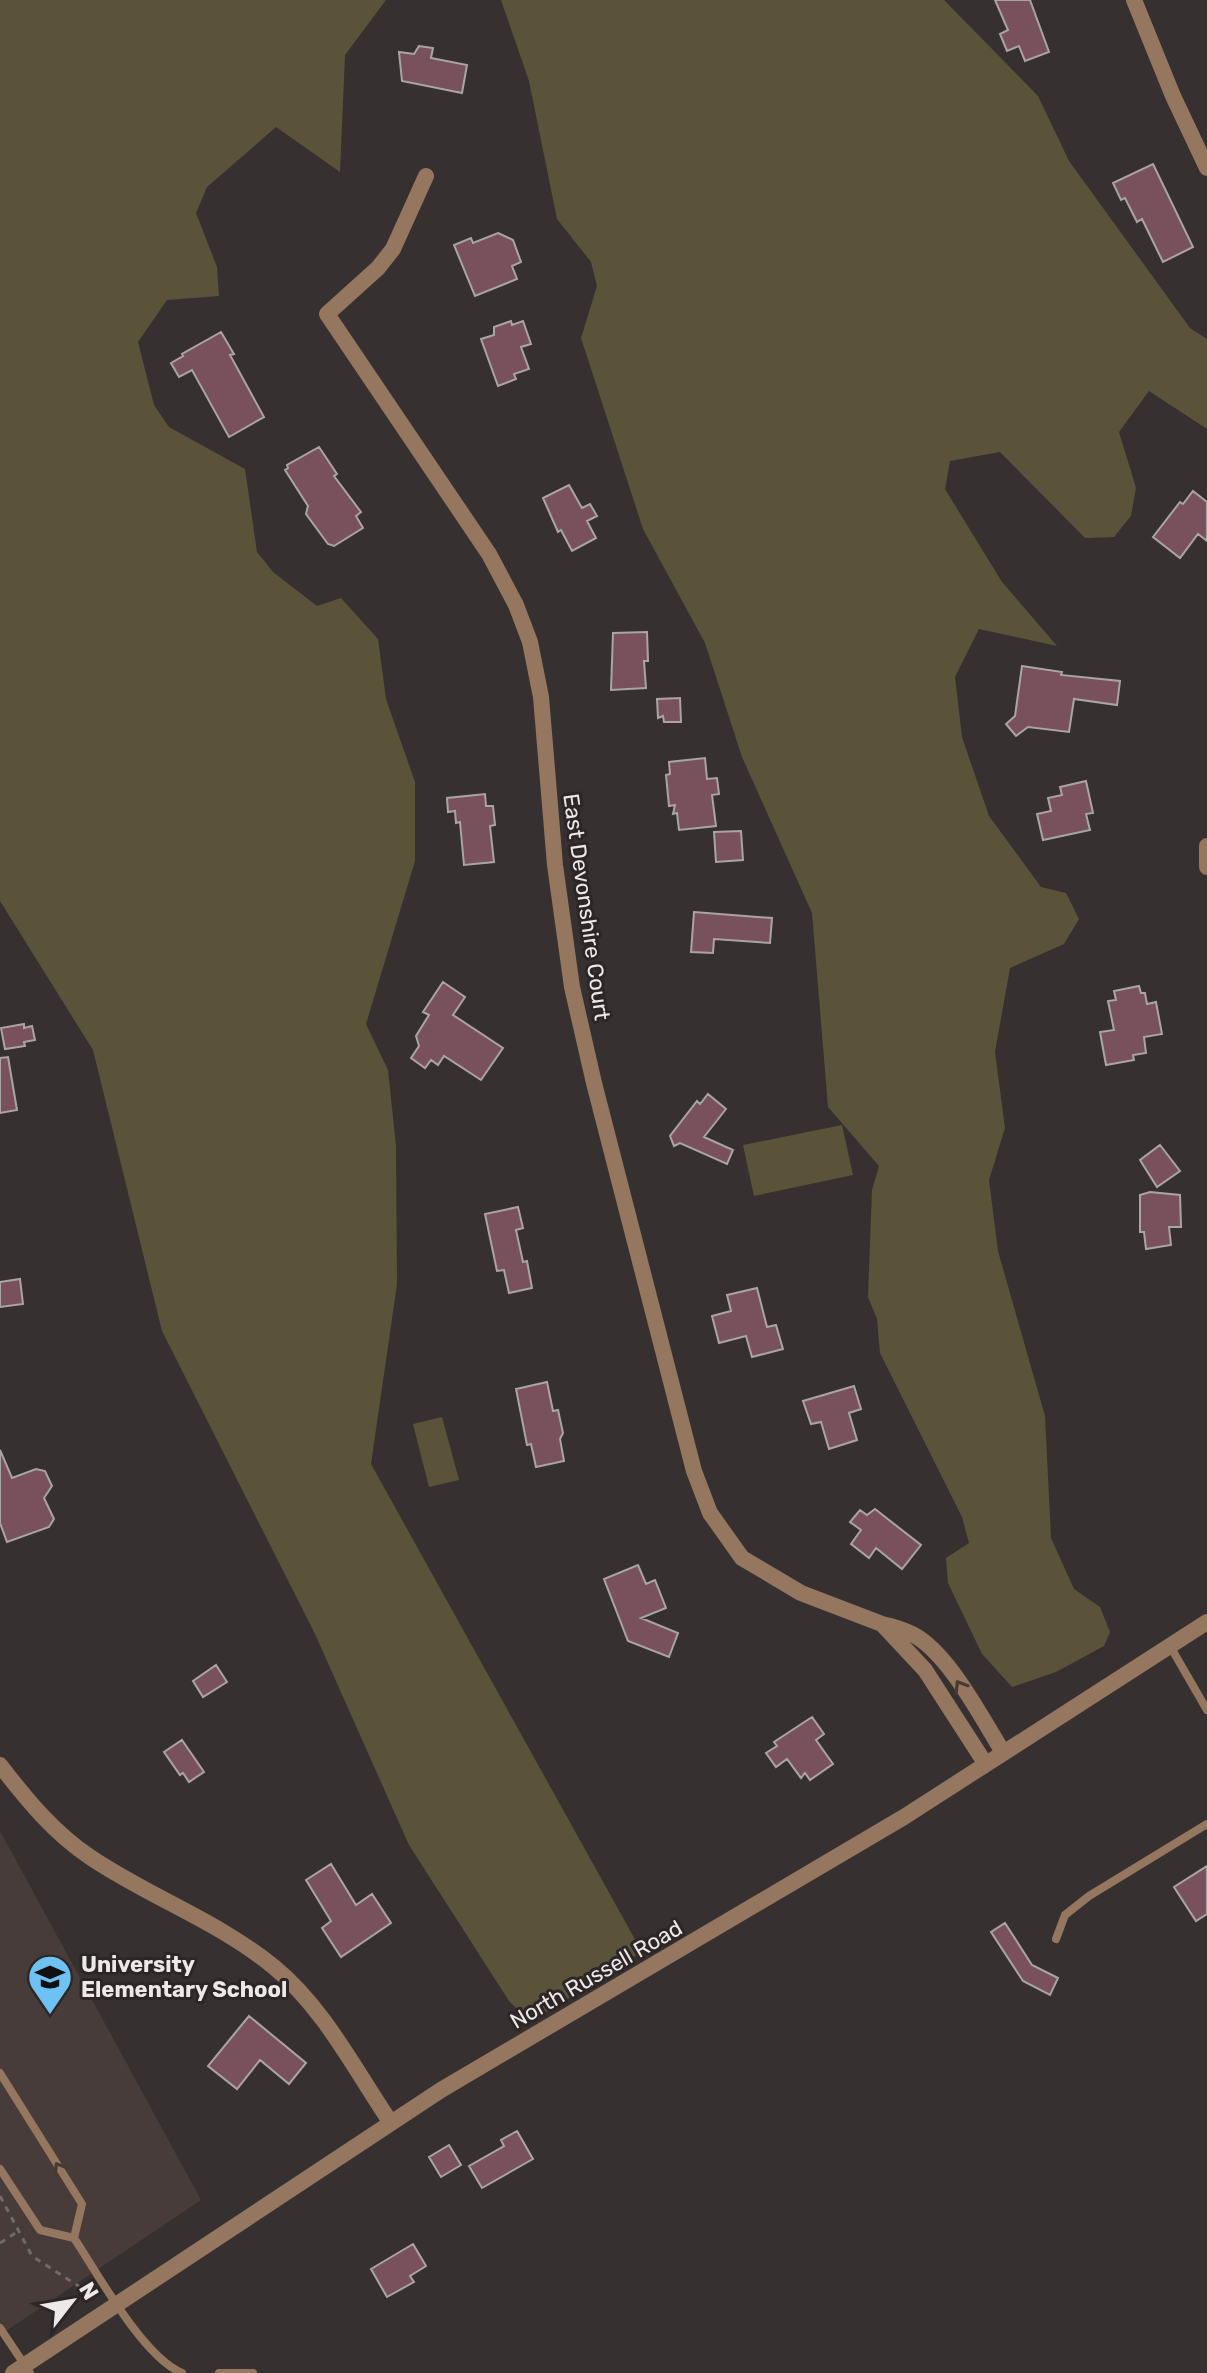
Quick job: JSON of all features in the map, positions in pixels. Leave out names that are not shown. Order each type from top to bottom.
[{"type":"street","points":[[1134,0],[1173,96],[1207,168]]},
{"type":"street","name":"East Devonshire Court","points":[[426,176],[393,249],[378,268],[327,314],[489,554],[516,605],[530,642],[541,697],[555,865],[572,987],[597,1098],[704,1502],[742,1558],[801,1593],[912,1634],[931,1648],[953,1674],[1003,1752]]},
{"type":"street","points":[[1207,846],[1207,867]]},
{"type":"street","name":"North Russell Road","points":[[22,2370],[441,2090],[837,1858],[1207,1622]]},
{"type":"street","name":"East Devonshire Court","points":[[882,1624],[925,1670],[985,1763]]},
{"type":"street","points":[[0,1765],[39,1813],[87,1855],[140,1888],[229,1935],[276,1968],[307,1999],[337,2039],[391,2123]]},
{"type":"lane","points":[[1170,1645],[1207,1710]]},
{"type":"lane","points":[[1056,1939],[1065,1915],[1089,1896],[1207,1824]]},
{"type":"lane","points":[[0,2073],[82,2204],[74,2238]]},
{"type":"lane","points":[[0,2169],[40,2230],[74,2238],[118,2304],[159,2356],[182,2373]]},
{"type":"lane","points":[[0,2328],[22,2370]]},
{"type":"lane","points":[[219,2373],[253,2373]]},
{"type":"path","points":[[0,2196],[32,2256],[83,2289],[94,2284]]},
{"type":"path","points":[[0,2243],[20,2230]]},
{"type":"shaded area","points":[[0,0],[386,0],[345,55],[340,172],[276,127],[207,187],[196,213],[217,267],[219,296],[167,300],[138,342],[154,405],[169,427],[245,469],[257,552],[273,572],[317,606],[341,598],[378,639],[386,699],[415,782],[415,861],[366,1024],[388,1070],[396,1146],[397,1284],[371,1464],[642,1952],[530,2022],[509,2001],[409,1845],[315,1634],[162,1331],[93,1050],[0,901]]},
{"type":"shaded area","points":[[501,0],[944,0],[1038,96],[1069,161],[1190,328],[1207,339],[1207,429],[1149,391],[1119,432],[1136,488],[1131,516],[1114,537],[1085,538],[1000,452],[950,461],[945,489],[1002,582],[1057,646],[979,629],[955,677],[962,737],[989,816],[1041,887],[1066,893],[1079,919],[1064,944],[1010,968],[995,1052],[1005,1128],[989,1180],[998,1251],[1045,1416],[1051,1538],[1074,1589],[1100,1607],[1110,1632],[1104,1646],[1056,1672],[1012,1687],[982,1654],[948,1583],[946,1558],[969,1543],[962,1517],[880,1353],[877,1319],[868,1297],[872,1190],[879,1166],[828,1107],[812,913],[742,757],[705,643],[643,529],[581,338],[597,286],[591,262],[557,219],[529,81]]},
{"type":"shaded area","points":[[842,1125],[853,1175],[754,1196],[743,1145]]},
{"type":"shaded area","points":[[442,1417],[459,1480],[429,1487],[413,1424]]},
{"type":"shaded area","name":"University Elementary School","points":[[0,1831],[201,2200],[0,2335]]},
{"type":"building","points":[[995,0],[1030,0],[1049,52],[1025,61],[1019,46],[1007,51],[1000,34],[1008,30]]},
{"type":"building","points":[[419,46],[433,48],[431,58],[467,65],[462,93],[402,81],[399,52],[414,54]]},
{"type":"building","points":[[1153,164],[1193,247],[1163,262],[1142,219],[1137,222],[1113,183]]},
{"type":"building","points":[[498,233],[513,240],[521,262],[512,266],[517,279],[475,296],[454,245],[471,238],[473,243]]},
{"type":"building","points":[[511,321],[512,325],[523,321],[531,344],[521,347],[529,369],[514,374],[516,379],[498,386],[481,339],[494,335],[494,327]]},
{"type":"building","points":[[221,332],[264,417],[229,437],[192,370],[179,377],[171,363]]},
{"type":"building","points":[[319,447],[337,474],[334,476],[361,512],[356,516],[363,528],[334,546],[328,544],[306,514],[308,506],[285,470],[287,465]]},
{"type":"building","points":[[569,485],[582,508],[590,504],[597,516],[587,521],[596,538],[572,551],[561,530],[558,532],[543,498]]},
{"type":"building","points":[[1193,491],[1207,502],[1207,541],[1198,534],[1180,558],[1153,537],[1180,502],[1183,504]]},
{"type":"building","points":[[647,632],[648,661],[644,661],[646,688],[611,690],[613,633]]},
{"type":"building","points":[[1022,666],[1062,672],[1061,675],[1120,681],[1117,705],[1074,699],[1069,732],[1028,727],[1016,736],[1006,724],[1015,716]]},
{"type":"building","points":[[680,698],[681,722],[664,722],[663,716],[658,718],[657,699]]},
{"type":"building","points":[[705,758],[707,779],[717,778],[719,794],[712,795],[716,826],[679,830],[677,813],[673,814],[675,805],[669,806],[666,775],[670,774],[669,762]]},
{"type":"building","points":[[1086,781],[1093,813],[1086,814],[1090,830],[1043,840],[1037,814],[1051,811],[1048,798],[1062,795],[1060,787]]},
{"type":"building","points":[[485,794],[486,806],[493,806],[495,825],[490,826],[494,862],[464,865],[460,822],[456,823],[455,811],[448,812],[447,798]]},
{"type":"building","points":[[741,831],[743,860],[716,862],[714,832]]},
{"type":"building","points":[[694,912],[772,918],[770,943],[714,939],[713,953],[691,952]]},
{"type":"building","points":[[443,982],[465,997],[453,1015],[503,1048],[481,1080],[444,1056],[438,1065],[431,1060],[425,1068],[411,1058],[419,1046],[416,1036],[429,1015],[423,1012]]},
{"type":"building","points":[[1139,986],[1141,993],[1145,993],[1147,1004],[1156,1002],[1162,1034],[1144,1037],[1146,1053],[1133,1055],[1134,1060],[1106,1065],[1100,1032],[1114,1030],[1108,1001],[1116,1000],[1114,991]]},
{"type":"building","points":[[24,1024],[24,1028],[32,1026],[35,1040],[24,1042],[25,1046],[5,1049],[1,1028]]},
{"type":"building","points":[[8,1057],[17,1110],[0,1113],[0,1058]]},
{"type":"building","points":[[708,1094],[726,1109],[704,1137],[733,1150],[727,1164],[680,1143],[674,1146],[670,1136],[697,1101],[700,1104]]},
{"type":"building","points":[[1160,1145],[1180,1171],[1157,1187],[1140,1160]]},
{"type":"building","points":[[1150,1192],[1180,1195],[1181,1227],[1169,1227],[1171,1245],[1146,1249],[1144,1232],[1140,1232],[1140,1195]]},
{"type":"building","points":[[518,1207],[523,1228],[516,1230],[532,1288],[509,1293],[504,1270],[497,1271],[485,1214]]},
{"type":"building","points":[[20,1279],[23,1304],[0,1307],[0,1282]]},
{"type":"building","points":[[757,1288],[767,1327],[776,1325],[783,1349],[752,1357],[746,1336],[719,1343],[712,1316],[731,1311],[727,1295]]},
{"type":"building","points":[[547,1382],[553,1411],[558,1410],[563,1433],[560,1439],[564,1461],[536,1467],[531,1444],[527,1445],[516,1389]]},
{"type":"building","points":[[854,1386],[861,1409],[849,1413],[857,1440],[829,1449],[821,1422],[811,1424],[803,1401]]},
{"type":"building","points":[[0,1450],[12,1478],[36,1469],[45,1471],[52,1486],[44,1498],[54,1519],[49,1527],[7,1542],[0,1523]]},
{"type":"building","points":[[875,1509],[921,1545],[902,1569],[876,1548],[869,1558],[851,1544],[861,1530],[850,1522],[860,1510],[867,1515]]},
{"type":"building","points":[[638,1565],[646,1584],[655,1580],[666,1608],[641,1618],[678,1633],[669,1657],[628,1641],[604,1579]]},
{"type":"building","points":[[216,1665],[227,1682],[203,1697],[193,1681]]},
{"type":"building","points":[[812,1717],[824,1734],[816,1740],[833,1764],[810,1780],[805,1773],[801,1778],[787,1759],[776,1767],[766,1753],[777,1746],[774,1742]]},
{"type":"building","points":[[182,1740],[204,1772],[189,1782],[183,1773],[180,1775],[164,1752]]},
{"type":"building","points":[[331,1864],[356,1905],[372,1894],[391,1923],[341,1957],[322,1928],[331,1921],[306,1880]]},
{"type":"building","points":[[1207,1866],[1207,1914],[1196,1921],[1174,1887]]},
{"type":"building","points":[[1005,1923],[1032,1965],[1058,1978],[1050,1995],[1023,1981],[991,1932]]},
{"type":"building","points":[[249,2016],[306,2063],[289,2084],[260,2060],[237,2089],[208,2066]]},
{"type":"building","points":[[517,2131],[533,2159],[482,2188],[469,2166],[504,2146],[501,2140]]},
{"type":"building","points":[[449,2145],[461,2165],[441,2177],[429,2157]]},
{"type":"building","points":[[413,2244],[426,2266],[410,2276],[414,2282],[387,2297],[371,2269]]},
{"type":"place","name":"University Elementary School","points":[[50,2016]]}]
